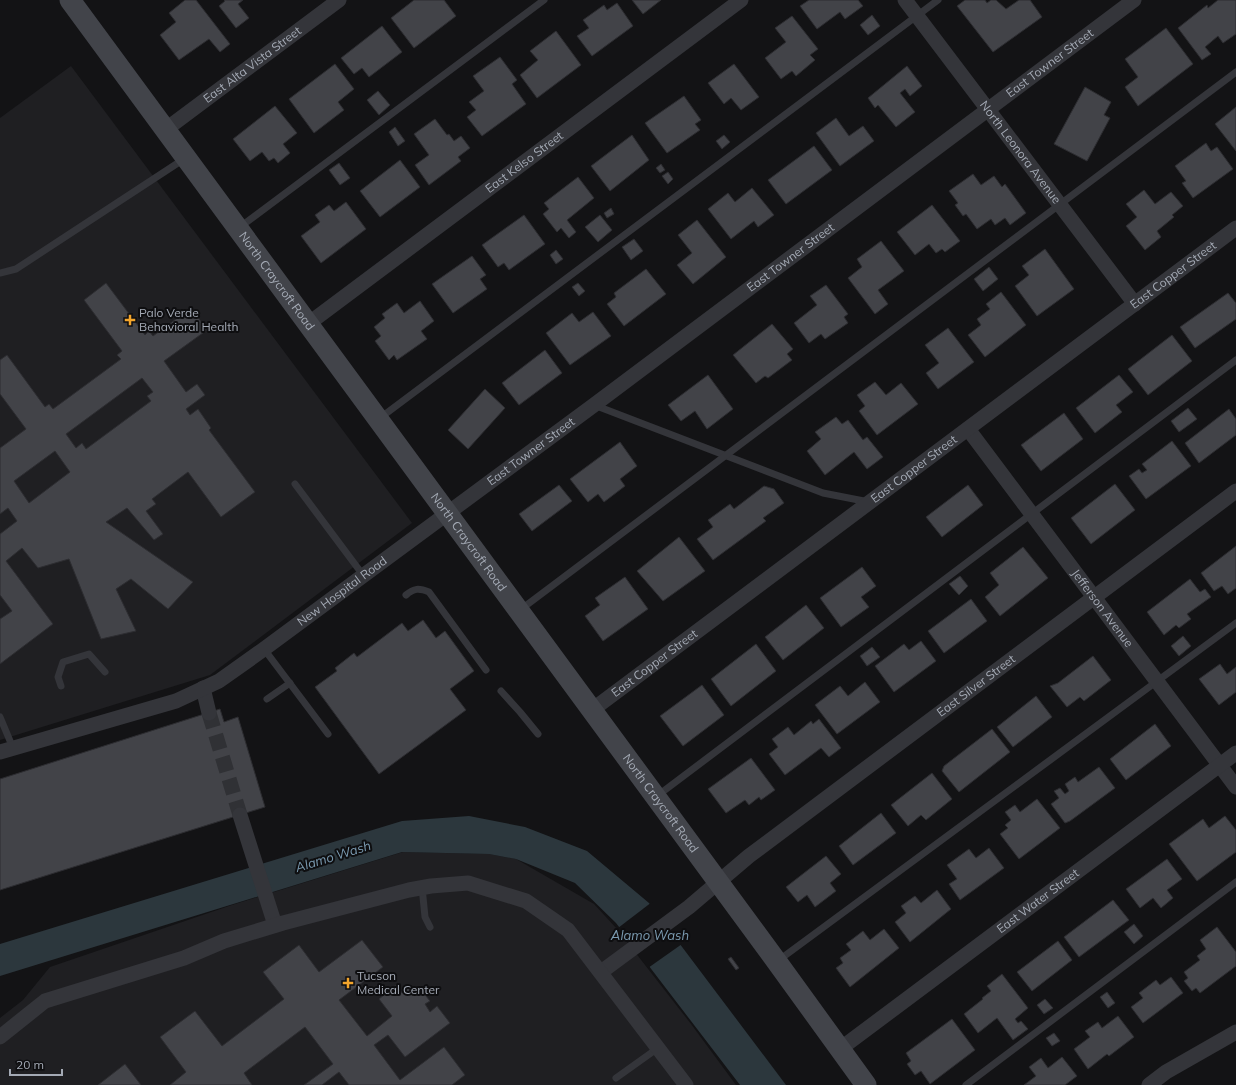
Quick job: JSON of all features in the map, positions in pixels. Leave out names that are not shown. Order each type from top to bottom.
[{"type":"main road","name":"North Craycroft Road","points":[[70,0],[866,1085]]},
{"type":"street","name":"East Alta Vista Street","points":[[165,130],[339,0]]},
{"type":"street","name":"East Kelso Street","points":[[308,324],[741,0]]},
{"type":"street","name":"North Leonora Avenue","points":[[905,0],[1135,304]]},
{"type":"street","name":"East Towner Street","points":[[447,514],[1134,0]]},
{"type":"street","name":"East Copper Street","points":[[592,710],[1236,228]]},
{"type":"street","name":"Jefferson Avenue","points":[[968,429],[1030,514],[1236,787]]},
{"type":"street","name":"East Silver Street","points":[[601,972],[668,923],[750,856],[1236,491]]},
{"type":"street","name":"New Hospital Road","points":[[7,750],[176,702],[219,681],[264,650],[447,514]]},
{"type":"street","points":[[203,688],[209,713]]},
{"type":"street","name":"East Water Street","points":[[840,1049],[1236,753]]},
{"type":"street","points":[[240,815],[268,907],[275,925]]},
{"type":"street","points":[[0,1036],[46,1001],[184,958],[224,941],[275,925],[422,887],[468,882],[526,901],[568,930],[686,1085]]},
{"type":"street","points":[[1149,1085],[1166,1072],[1236,1032]]},
{"type":"lane","points":[[238,229],[544,0]]},
{"type":"lane","points":[[378,420],[938,0]]},
{"type":"lane","points":[[518,611],[1236,72]]},
{"type":"lane","points":[[0,273],[16,269],[186,158]]},
{"type":"lane","points":[[656,797],[1236,360]]},
{"type":"lane","points":[[594,405],[823,494],[871,502]]},
{"type":"lane","points":[[295,484],[363,575]]},
{"type":"lane","points":[[406,595],[412,590],[420,588],[429,592],[486,670]]},
{"type":"lane","points":[[777,962],[1236,623]]},
{"type":"lane","points":[[264,650],[328,734]]},
{"type":"lane","points":[[61,686],[58,677],[63,662],[89,654],[105,672]]},
{"type":"lane","points":[[267,699],[290,683]]},
{"type":"lane","points":[[501,691],[538,734]]},
{"type":"lane","points":[[0,717],[7,750]]},
{"type":"lane","points":[[966,1085],[1236,882]]},
{"type":"lane","points":[[422,887],[425,917],[430,927]]},
{"type":"lane","points":[[616,1078],[658,1048]]},
{"type":"shaded area","name":"Palo Verde Behavioral Health","points":[[71,66],[412,523],[210,675],[0,740],[0,118]]},
{"type":"shaded area","name":"Tucson Medical Center","points":[[403,852],[489,854],[516,859],[594,904],[617,929],[691,1024],[736,1085],[0,1085],[0,1018],[23,1000],[50,967],[232,905]]},
{"type":"water","name":"Alamo Wash","points":[[469,816],[525,827],[587,851],[649,903],[786,1085],[740,1085],[616,923],[575,883],[516,859],[489,854],[402,852],[0,976],[0,944],[402,821]]},
{"type":"pier","points":[[652,902],[660,911],[682,944],[648,968],[618,928]]},
{"type":"building","points":[[185,0],[196,0],[230,44],[220,52],[209,39],[179,60],[160,35],[176,22],[169,13]]},
{"type":"building","points":[[224,0],[243,0],[238,4],[249,18],[236,28],[219,6],[225,1]]},
{"type":"building","points":[[414,0],[444,0],[456,16],[414,48],[391,18]]},
{"type":"building","points":[[632,0],[661,0],[643,14]]},
{"type":"building","points":[[809,0],[858,0],[863,6],[845,19],[840,12],[817,29],[800,6]]},
{"type":"building","points":[[965,0],[985,0],[987,3],[991,0],[996,0],[1006,9],[1019,0],[1030,0],[1042,17],[993,52],[957,6]]},
{"type":"building","points":[[1218,0],[1236,0],[1236,34],[1223,43],[1218,36],[1205,47],[1211,54],[1202,60],[1178,28],[1207,5],[1208,8]]},
{"type":"building","points":[[617,3],[633,26],[592,56],[577,36],[589,28],[583,20],[604,5],[607,10]]},
{"type":"building","points":[[872,15],[880,26],[868,35],[860,25]]},
{"type":"building","points":[[792,16],[818,49],[810,55],[815,60],[796,76],[792,71],[781,79],[765,58],[786,42],[775,28]]},
{"type":"building","points":[[382,26],[402,52],[369,77],[362,68],[354,74],[341,58]]},
{"type":"building","points":[[1166,28],[1193,64],[1138,106],[1125,87],[1138,77],[1125,59]]},
{"type":"building","points":[[556,31],[581,65],[537,98],[520,75],[538,60],[530,51]]},
{"type":"building","points":[[500,57],[517,80],[512,84],[526,104],[482,136],[467,117],[476,110],[469,102],[484,91],[473,76]]},
{"type":"building","points":[[335,64],[354,89],[338,102],[344,110],[314,133],[289,99]]},
{"type":"building","points":[[734,64],[759,97],[741,110],[731,98],[724,104],[708,83]]},
{"type":"building","points":[[907,66],[922,86],[910,96],[905,89],[900,93],[915,112],[896,127],[878,105],[875,108],[868,98]]},
{"type":"building","points":[[1085,87],[1111,102],[1104,115],[1110,118],[1087,161],[1054,144]]},
{"type":"building","points":[[378,91],[390,105],[379,115],[367,100]]},
{"type":"building","points":[[684,96],[701,120],[695,124],[700,130],[667,153],[645,123]]},
{"type":"building","points":[[275,106],[297,133],[283,144],[290,153],[278,163],[274,158],[269,161],[262,152],[250,161],[233,139]]},
{"type":"building","points":[[1236,107],[1236,151],[1215,124]]},
{"type":"building","points":[[836,118],[849,136],[863,126],[874,141],[840,166],[816,133]]},
{"type":"building","points":[[435,119],[447,135],[449,134],[454,141],[461,136],[470,148],[458,157],[461,161],[429,185],[415,165],[429,155],[414,134]]},
{"type":"building","points":[[395,127],[405,141],[398,146],[389,132]]},
{"type":"building","points":[[632,135],[649,160],[610,191],[591,166]]},
{"type":"building","points":[[724,135],[730,142],[722,149],[716,141]]},
{"type":"building","points":[[1206,143],[1211,151],[1217,147],[1233,169],[1193,198],[1182,183],[1186,181],[1175,166]]},
{"type":"building","points":[[814,146],[832,170],[786,204],[768,180]]},
{"type":"building","points":[[400,160],[420,187],[380,217],[360,191]]},
{"type":"building","points":[[339,163],[350,178],[340,185],[329,170]]},
{"type":"building","points":[[661,164],[665,170],[660,173],[656,168]]},
{"type":"building","points":[[668,172],[673,179],[668,184],[662,176]]},
{"type":"building","points":[[973,174],[981,185],[994,176],[1002,187],[1005,184],[1026,213],[1010,225],[1005,218],[995,225],[991,219],[977,229],[966,214],[963,216],[955,205],[958,203],[949,191]]},
{"type":"building","points":[[578,177],[594,198],[567,220],[576,232],[569,238],[561,228],[557,232],[543,214],[549,209],[544,203]]},
{"type":"building","points":[[752,188],[774,215],[758,227],[754,221],[731,239],[708,209],[728,193],[735,202]]},
{"type":"building","points":[[1144,190],[1155,204],[1171,192],[1183,206],[1172,215],[1174,217],[1157,231],[1161,237],[1145,250],[1126,226],[1137,217],[1126,204]]},
{"type":"building","points":[[346,202],[366,229],[321,263],[301,236],[320,222],[315,215],[329,205],[334,211]]},
{"type":"building","points":[[932,205],[960,241],[945,252],[942,249],[936,253],[929,244],[915,255],[897,232]]},
{"type":"building","points":[[611,208],[614,214],[607,218],[604,213]]},
{"type":"building","points":[[524,215],[545,244],[509,270],[504,263],[498,267],[482,245]]},
{"type":"building","points":[[600,215],[612,230],[598,242],[585,227]]},
{"type":"building","points":[[697,220],[726,257],[693,284],[677,265],[692,253],[678,235]]},
{"type":"building","points":[[634,239],[643,251],[631,260],[622,247]]},
{"type":"building","points":[[881,241],[904,271],[878,290],[888,304],[875,314],[848,278],[862,267],[857,259]]},
{"type":"building","points":[[1045,249],[1074,289],[1037,316],[1015,286],[1029,275],[1022,266]]},
{"type":"building","points":[[556,250],[563,259],[556,264],[550,255]]},
{"type":"building","points":[[472,256],[486,275],[480,279],[487,289],[453,313],[432,284]]},
{"type":"building","points":[[989,267],[998,279],[983,291],[974,279]]},
{"type":"building","points":[[646,269],[666,294],[624,326],[607,304],[616,297],[614,293]]},
{"type":"building","points":[[106,283],[145,335],[149,331],[153,336],[191,308],[207,330],[164,361],[186,392],[197,384],[205,395],[186,409],[190,415],[198,409],[211,428],[209,430],[255,492],[221,517],[188,472],[152,499],[156,504],[146,511],[163,534],[154,540],[127,508],[106,522],[193,582],[168,609],[131,579],[116,589],[136,631],[101,639],[69,559],[38,568],[22,548],[6,561],[53,624],[0,664],[0,619],[12,611],[0,595],[0,534],[17,521],[8,508],[0,514],[0,448],[26,429],[0,394],[0,360],[7,355],[45,407],[49,404],[53,409],[121,359],[117,355],[122,351],[84,300]],"holes":[[[142,378],[153,392],[147,396],[151,401],[86,449],[82,443],[76,448],[66,434]],[[55,451],[70,472],[29,503],[14,481]]]},
{"type":"building","points":[[578,283],[585,291],[579,296],[572,287]]},
{"type":"building","points":[[826,285],[848,314],[844,317],[848,323],[825,339],[821,334],[809,343],[794,323],[817,305],[810,296]]},
{"type":"building","points":[[1001,292],[1026,325],[985,357],[968,335],[981,325],[977,319],[990,309],[986,304]]},
{"type":"building","points":[[1228,293],[1236,303],[1236,319],[1195,348],[1180,327]]},
{"type":"building","points":[[420,301],[434,321],[421,331],[427,339],[397,360],[394,355],[389,360],[375,341],[381,336],[374,327],[385,318],[382,314],[397,303],[404,313]]},
{"type":"building","points":[[593,312],[611,336],[570,365],[546,333],[572,313],[579,322]]},
{"type":"building","points":[[772,324],[793,349],[787,354],[792,360],[768,378],[765,376],[756,383],[733,355]]},
{"type":"building","points":[[948,328],[974,362],[938,389],[926,373],[939,363],[925,345]]},
{"type":"building","points":[[1172,335],[1192,361],[1148,395],[1128,369]]},
{"type":"building","points":[[545,350],[562,373],[519,405],[502,383]]},
{"type":"building","points":[[708,375],[733,409],[707,429],[695,411],[681,421],[668,405]]},
{"type":"building","points":[[1119,375],[1133,392],[1116,405],[1122,412],[1095,433],[1076,408]]},
{"type":"building","points":[[875,382],[886,395],[901,383],[918,404],[877,435],[859,411],[865,406],[857,395]]},
{"type":"building","points":[[485,389],[505,408],[468,449],[448,430]]},
{"type":"building","points":[[1188,408],[1197,419],[1179,432],[1171,421]]},
{"type":"building","points":[[1229,409],[1236,419],[1236,435],[1199,463],[1185,443]]},
{"type":"building","points":[[1064,413],[1083,439],[1041,471],[1021,445]]},
{"type":"building","points":[[836,417],[842,424],[848,420],[863,440],[867,437],[883,457],[867,469],[854,452],[825,475],[807,451],[821,439],[815,432]]},
{"type":"building","points":[[1172,441],[1191,466],[1146,499],[1129,476],[1139,469],[1142,473],[1147,470],[1142,464]]},
{"type":"building","points":[[620,442],[637,466],[620,479],[625,486],[604,502],[598,494],[588,502],[570,479]]},
{"type":"building","points":[[1115,484],[1135,510],[1091,544],[1071,518]]},
{"type":"building","points":[[559,485],[572,501],[532,531],[519,514]]},
{"type":"building","points":[[968,485],[983,505],[942,537],[926,517]]},
{"type":"building","points":[[764,486],[774,489],[784,503],[763,518],[766,521],[713,560],[697,539],[713,527],[708,520],[730,504],[734,509]]},
{"type":"building","points":[[679,537],[705,571],[663,601],[637,571]]},
{"type":"building","points":[[1236,546],[1236,588],[1228,594],[1222,586],[1214,591],[1201,573]]},
{"type":"building","points":[[1023,547],[1048,578],[1000,616],[985,597],[999,585],[990,573]]},
{"type":"building","points":[[862,567],[876,586],[861,597],[869,607],[841,627],[820,598]]},
{"type":"building","points":[[960,576],[968,586],[959,595],[949,584]]},
{"type":"building","points":[[625,577],[648,609],[603,641],[585,616],[600,605],[595,598]]},
{"type":"building","points":[[1190,579],[1200,592],[1205,589],[1211,597],[1187,614],[1191,619],[1179,628],[1176,625],[1164,635],[1147,612]]},
{"type":"building","points":[[971,599],[987,621],[944,653],[928,631]]},
{"type":"building","points":[[806,605],[824,628],[783,660],[765,637]]},
{"type":"building","points":[[423,620],[436,638],[445,631],[474,671],[450,689],[466,710],[379,774],[315,687],[337,671],[335,668],[354,653],[357,657],[402,623],[408,631]]},
{"type":"building","points":[[1183,636],[1191,646],[1179,656],[1171,646]]},
{"type":"building","points":[[921,641],[936,661],[894,692],[875,666],[904,644],[909,650]]},
{"type":"building","points":[[756,644],[776,671],[731,706],[711,679]]},
{"type":"building","points":[[872,647],[880,657],[867,666],[860,656]]},
{"type":"building","points":[[1093,656],[1111,680],[1084,701],[1080,697],[1067,707],[1050,686],[1058,683]]},
{"type":"building","points":[[1220,664],[1227,674],[1236,667],[1236,692],[1219,705],[1199,679]]},
{"type":"building","points":[[865,682],[880,702],[837,734],[815,705],[840,686],[848,696]]},
{"type":"building","points":[[702,685],[724,715],[683,746],[660,716]]},
{"type":"building","points":[[1036,696],[1052,717],[1013,747],[997,727]]},
{"type":"building","points":[[220,709],[224,722],[238,717],[265,807],[0,890],[0,779]]},
{"type":"building","points":[[819,719],[841,748],[829,757],[821,748],[785,775],[769,754],[778,747],[772,739],[788,727],[794,735],[811,721],[813,724]]},
{"type":"building","points":[[1155,724],[1171,746],[1126,780],[1110,759]]},
{"type":"building","points":[[992,729],[1010,752],[959,792],[942,771],[944,766]]},
{"type":"building","points":[[751,758],[775,790],[761,800],[759,797],[749,805],[745,800],[726,813],[708,789]]},
{"type":"building","points":[[1099,767],[1115,788],[1070,821],[1065,823],[1051,804],[1059,798],[1054,791],[1060,788],[1065,794],[1069,791],[1065,784],[1075,777],[1078,782]]},
{"type":"building","points":[[932,773],[952,799],[926,820],[921,815],[908,826],[891,805]]},
{"type":"building","points":[[1037,799],[1060,828],[1019,859],[1000,834],[1008,828],[1005,825],[1011,820],[1005,812],[1015,805],[1020,812]]},
{"type":"building","points":[[881,813],[896,833],[853,865],[839,846]]},
{"type":"building","points":[[1225,816],[1236,830],[1236,852],[1197,881],[1169,844],[1203,819],[1209,828]]},
{"type":"building","points":[[989,848],[1004,868],[960,900],[949,884],[957,879],[947,865],[969,849],[976,858]]},
{"type":"building","points":[[826,856],[841,874],[830,883],[836,891],[815,907],[807,895],[798,902],[786,887]]},
{"type":"building","points":[[1167,859],[1182,879],[1167,890],[1173,898],[1161,908],[1153,898],[1140,908],[1126,889]]},
{"type":"building","points":[[937,890],[951,909],[910,942],[895,922],[906,913],[901,906],[915,896],[921,903]]},
{"type":"building","points":[[1113,900],[1129,920],[1079,957],[1064,937]]},
{"type":"building","points":[[1134,924],[1143,936],[1134,944],[1124,932]]},
{"type":"building","points":[[1217,927],[1236,952],[1236,966],[1200,993],[1196,988],[1192,991],[1184,981],[1188,978],[1184,972],[1200,960],[1197,956],[1206,949],[1200,940]]},
{"type":"building","points":[[884,929],[899,948],[850,987],[836,968],[843,963],[840,958],[851,950],[846,944],[863,931],[870,940]]},
{"type":"building","points":[[362,940],[383,967],[339,1000],[367,1036],[392,1016],[379,999],[396,985],[402,993],[411,986],[417,994],[422,991],[430,1001],[425,1004],[430,1012],[437,1006],[450,1023],[405,1057],[388,1035],[374,1045],[400,1080],[444,1047],[465,1075],[452,1085],[349,1085],[339,1072],[322,1085],[304,1085],[333,1064],[305,1027],[244,1073],[252,1085],[170,1085],[186,1072],[160,1037],[195,1011],[222,1046],[284,999],[263,972],[299,945],[319,972]]},
{"type":"building","points":[[1058,941],[1072,960],[1032,991],[1017,972]]},
{"type":"building","points":[[731,957],[739,968],[736,970],[728,959]]},
{"type":"building","points":[[1002,974],[1028,1008],[1015,1019],[1018,1023],[1021,1021],[1028,1029],[1013,1040],[997,1018],[978,1033],[964,1014],[991,991],[987,986]]},
{"type":"building","points":[[1171,977],[1183,993],[1143,1023],[1131,1007],[1143,998],[1139,993],[1156,980],[1160,985]]},
{"type":"building","points":[[1107,992],[1115,1003],[1108,1008],[1100,997]]},
{"type":"building","points":[[1045,999],[1053,1008],[1044,1014],[1037,1005]]},
{"type":"building","points":[[1118,1016],[1134,1037],[1109,1056],[1107,1054],[1088,1069],[1074,1049],[1090,1037],[1085,1031],[1098,1022],[1102,1028]]},
{"type":"building","points":[[952,1019],[975,1050],[930,1084],[921,1071],[915,1075],[907,1064],[911,1061],[906,1053]]},
{"type":"building","points":[[1054,1033],[1060,1041],[1052,1046],[1046,1038]]},
{"type":"building","points":[[1062,1057],[1077,1076],[1065,1085],[1024,1085],[1036,1076],[1029,1067],[1041,1058],[1048,1068]]},
{"type":"building","points":[[125,1064],[141,1085],[98,1085]]},
{"type":"tunnel","points":[[209,713],[240,815]]},
{"type":"place","name":"Palo Verde Behavioral Health","points":[[130,320]]},
{"type":"place","name":"Tucson Medical Center","points":[[348,983]]}]
